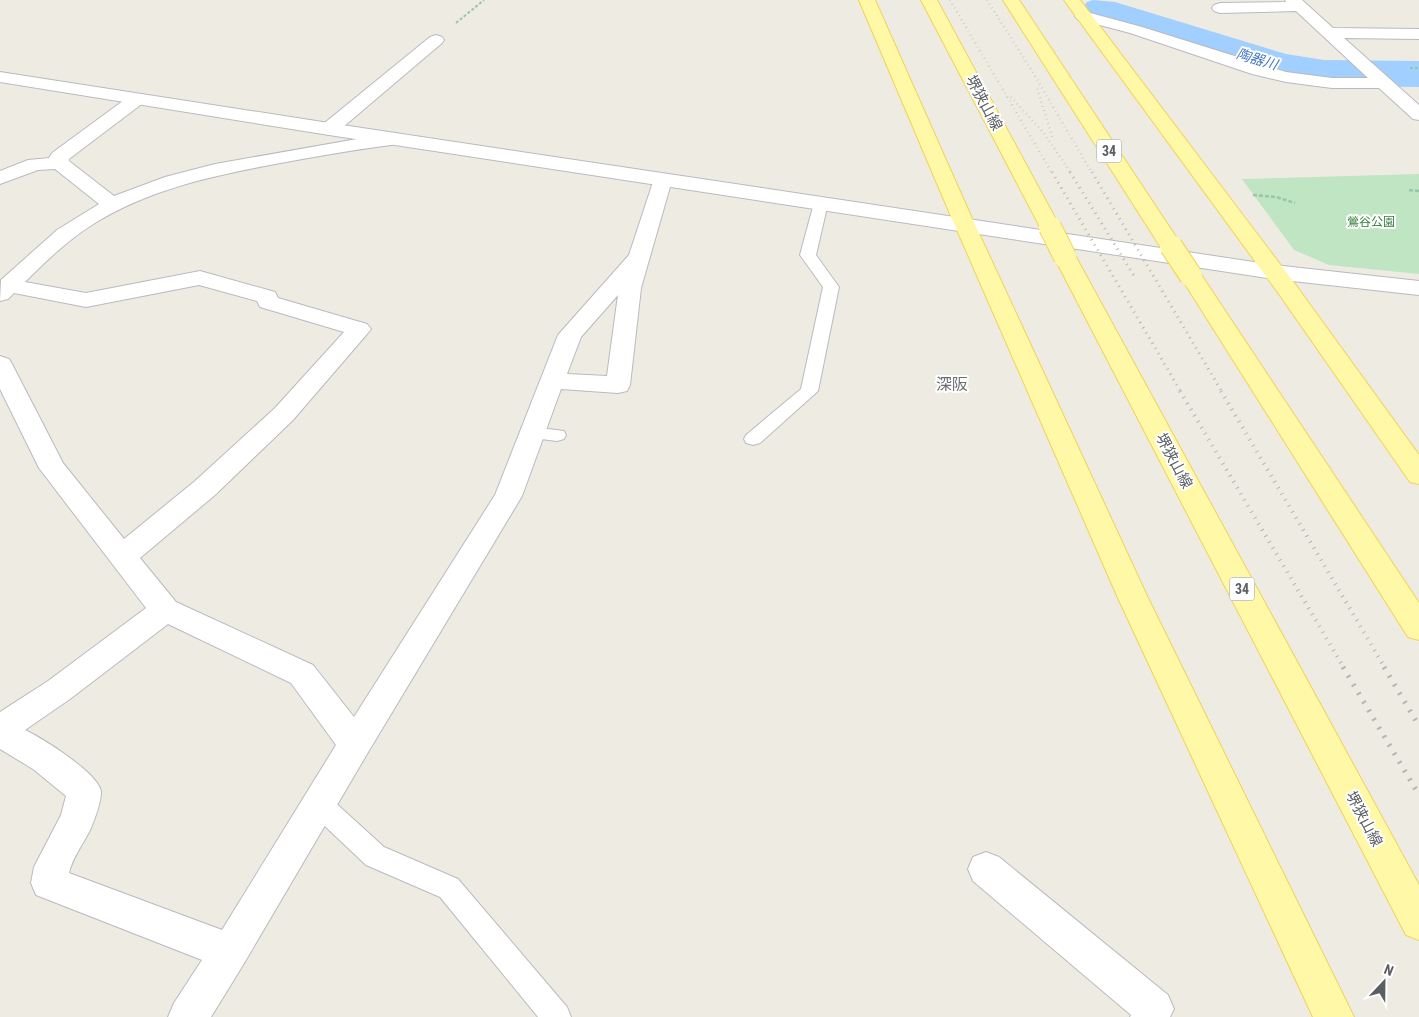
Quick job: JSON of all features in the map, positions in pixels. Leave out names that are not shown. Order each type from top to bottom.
[{"type":"main road","points":[[867,0],[1133,598],[1334,1017]]},
{"type":"main road","name":"堺狭山線","points":[[929,0],[1419,922]]},
{"type":"main road","name":"34","points":[[1011,0],[1419,628]]},
{"type":"main road","points":[[1078,8],[1274,272],[1419,475]]},
{"type":"street","points":[[1220,8],[1296,3],[1419,115]]},
{"type":"street","points":[[1078,8],[1136,30],[1258,70],[1286,77],[1332,83],[1377,77]]},
{"type":"street","points":[[1330,34],[1419,34]]},
{"type":"street","points":[[329,129],[436,40]]},
{"type":"street","points":[[0,77],[391,139],[1274,272],[1419,288]]},
{"type":"street","points":[[59,163],[59,157],[137,99]]},
{"type":"street","points":[[5,290],[57,240],[89,218],[113,204],[168,180],[329,148],[391,139]]},
{"type":"street","points":[[0,178],[35,164],[59,163],[113,204]]},
{"type":"street","points":[[552,381],[618,385],[630,288],[662,180]]},
{"type":"street","points":[[188,1017],[320,805],[355,744],[508,496],[544,434],[552,381],[570,335],[640,256]]},
{"type":"street","points":[[5,290],[86,300],[200,278],[267,297],[268,302],[359,329],[284,414],[205,488],[123,556]]},
{"type":"street","points":[[1,368],[52,468],[165,610],[302,674],[355,744]]},
{"type":"street","points":[[0,730],[59,690],[165,610]]},
{"type":"street","points":[[0,735],[15,740],[56,767],[84,791],[78,818],[52,867],[49,883],[230,952]]},
{"type":"street","points":[[986,869],[1154,1009],[1150,1017]]},
{"type":"lane","points":[[753,439],[809,390],[831,287],[808,255],[820,203]]},
{"type":"lane","points":[[320,805],[375,856],[449,888],[557,1017]]},
{"type":"path","points":[[436,40],[484,0]]},
{"type":"path","points":[[1409,190],[1419,191]]},
{"type":"path","points":[[1248,195],[1276,197],[1295,203]]},
{"type":"green space","name":"鶯谷公園","points":[[1419,174],[1419,274],[1329,265],[1294,250],[1242,179]]},
{"type":"waterway","name":"陶器川","points":[[1101,10],[1280,66],[1324,73],[1419,74]]},
{"type":"railway","points":[[950,0],[1052,173]]},
{"type":"railway","points":[[987,0],[1032,71],[1092,173]]},
{"type":"railway","points":[[1037,89],[1053,139]]},
{"type":"railway","points":[[1011,97],[1043,132],[1071,173]]},
{"type":"railway","points":[[1052,172],[1181,392]]},
{"type":"railway","points":[[1070,172],[1136,279]]},
{"type":"railway","points":[[1092,172],[1222,392]]},
{"type":"railway","points":[[1180,391],[1344,668]]},
{"type":"railway","points":[[1221,391],[1385,668]]},
{"type":"railway","points":[[1343,667],[1419,795]]},
{"type":"railway","points":[[1384,667],[1419,726]]},
{"type":"district","name":"深阪","points":[[952,384]]}]
